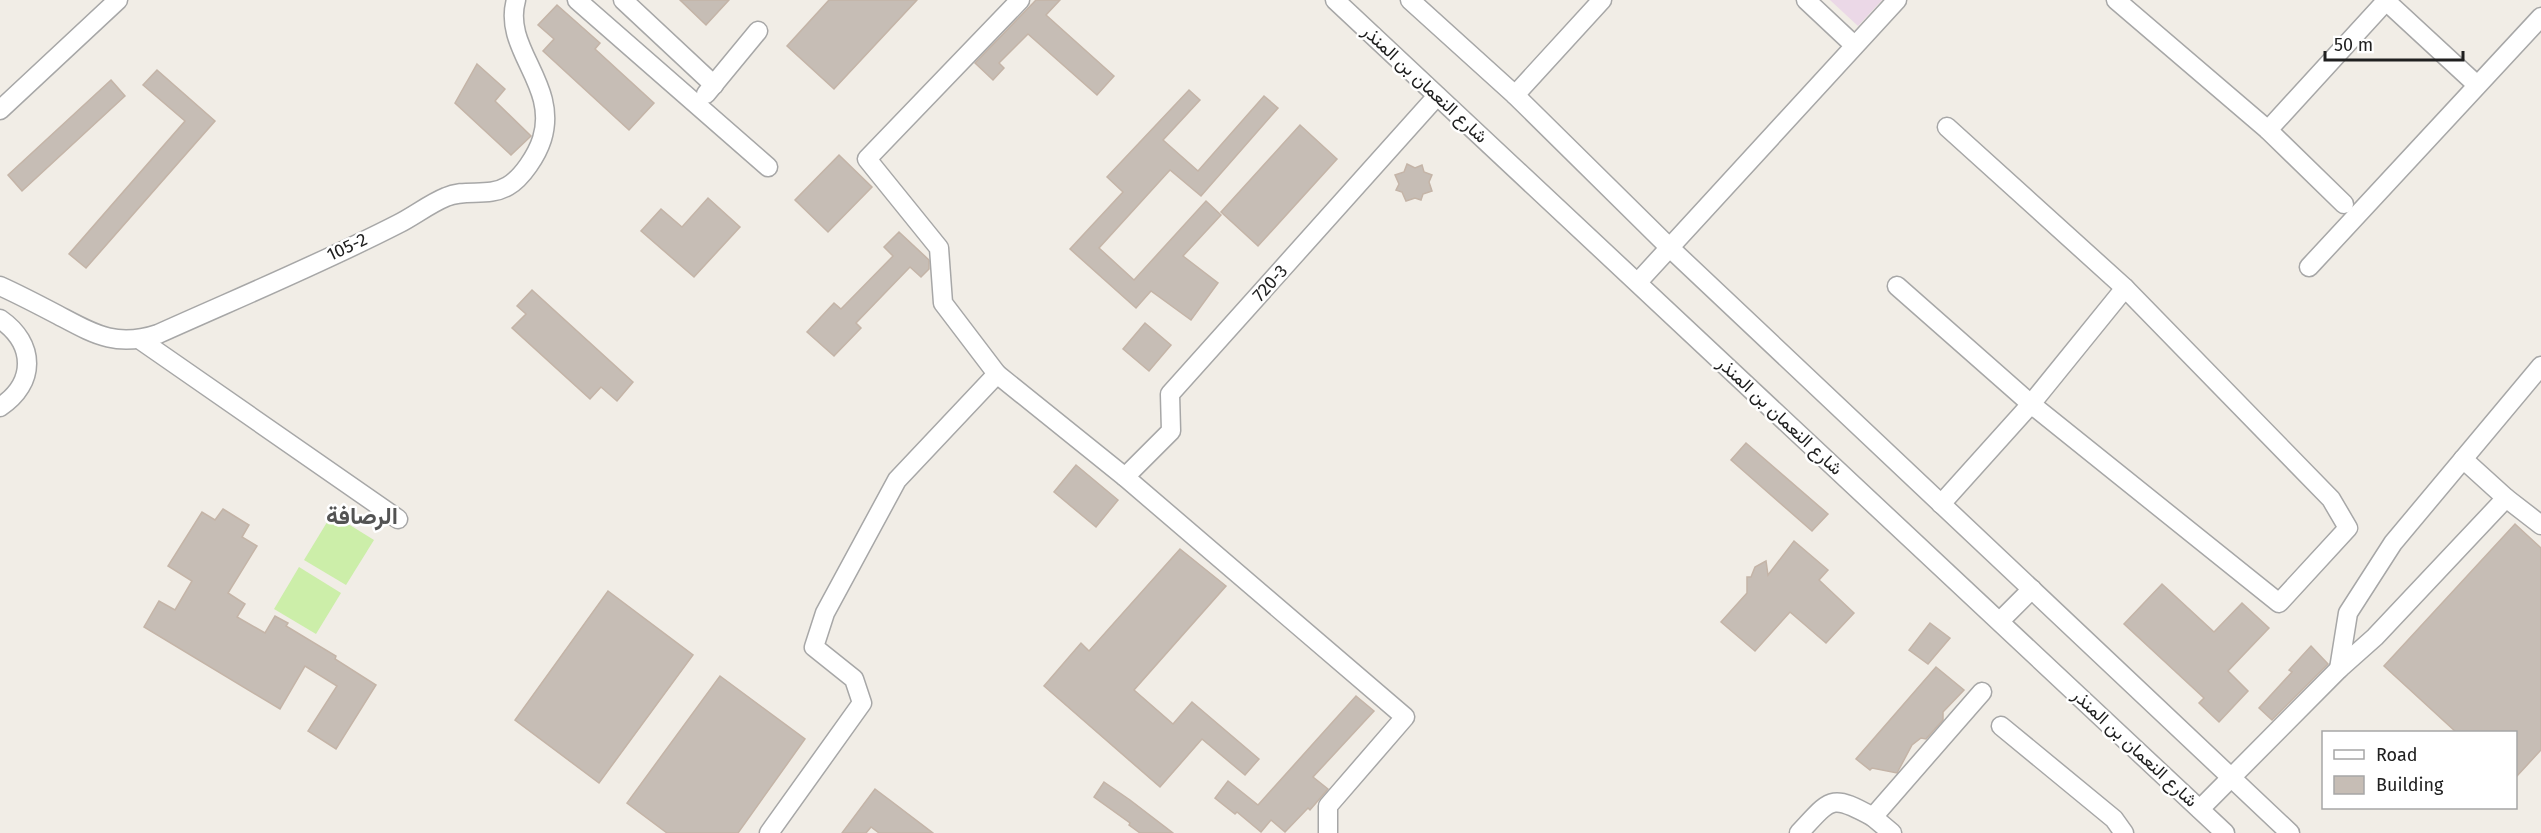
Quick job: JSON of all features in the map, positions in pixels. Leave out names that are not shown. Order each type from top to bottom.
[{"type":"street","points":[[0,111],[118,0]]},
{"type":"street","name":"105-2","points":[[0,286],[95,334],[117,340],[139,339],[158,334],[398,224],[444,198],[465,192],[498,191],[518,178],[541,143],[545,127],[546,111],[543,95],[515,30],[516,0]]},
{"type":"street","points":[[577,0],[661,76],[768,167]]},
{"type":"street","points":[[623,0],[714,85]]},
{"type":"street","points":[[1020,0],[867,159],[939,248],[943,303],[997,374],[1125,477],[1405,717],[1328,806],[1328,833]]},
{"type":"street","name":"شارع النعمان بن المنذر","points":[[1335,0],[2225,833]]},
{"type":"street","points":[[1410,0],[1515,95],[1669,247],[2290,833]]},
{"type":"street","points":[[1515,95],[1602,0]]},
{"type":"street","points":[[1806,0],[1854,45]]},
{"type":"street","points":[[1638,282],[1897,0]]},
{"type":"street","points":[[2116,0],[2268,129],[2344,204]]},
{"type":"street","points":[[2268,129],[2387,1],[2477,85]]},
{"type":"street","points":[[2309,267],[2541,17]]},
{"type":"street","points":[[696,104],[758,31]]},
{"type":"street","name":"720-3","points":[[1125,477],[1171,431],[1170,394],[1437,96]]},
{"type":"street","points":[[1897,286],[2031,404],[2279,603],[2348,528],[2331,499],[2125,288],[1947,127]]},
{"type":"street","points":[[1941,504],[2031,404],[2125,288]]},
{"type":"street","points":[[0,319],[16,333],[22,342],[27,363],[23,384],[18,393],[0,407]]},
{"type":"street","points":[[139,339],[398,519]]},
{"type":"street","points":[[2339,669],[2348,613],[2393,543],[2541,366]]},
{"type":"street","points":[[770,833],[862,704],[854,679],[814,647],[825,613],[897,480],[997,374]]},
{"type":"street","points":[[2463,459],[2506,498],[2541,525]]},
{"type":"street","points":[[2200,809],[2339,669],[2375,637],[2506,498]]},
{"type":"street","points":[[2000,621],[2032,589]]},
{"type":"street","points":[[1873,817],[1982,693]]},
{"type":"street","points":[[2001,726],[2114,819],[2124,833]]},
{"type":"street","points":[[1799,833],[1824,806],[1834,801],[1848,803],[1873,817],[1892,833]]},
{"type":"shaded area","points":[[1830,0],[1882,0],[1858,26]]},
{"type":"green space","points":[[332,514],[374,540],[346,585],[304,560]]},
{"type":"green space","points":[[299,567],[341,593],[316,634],[274,609]]},
{"type":"building","points":[[680,0],[729,0],[706,25]]},
{"type":"building","points":[[829,0],[917,0],[834,89],[787,46]]},
{"type":"building","points":[[1036,0],[1060,0],[1046,15],[1114,76],[1097,95],[1028,34],[999,63],[1004,68],[993,80],[975,63]]},
{"type":"building","points":[[557,5],[600,43],[595,49],[654,103],[629,130],[543,51],[554,39],[538,25]]},
{"type":"building","points":[[477,64],[505,89],[495,101],[531,136],[511,155],[455,103]]},
{"type":"building","points":[[157,70],[215,121],[86,268],[69,254],[185,121],[143,85]]},
{"type":"building","points":[[111,80],[125,96],[22,191],[8,175]]},
{"type":"building","points":[[1189,90],[1200,100],[1163,140],[1198,171],[1264,96],[1278,108],[1201,196],[1170,170],[1099,248],[1134,280],[1206,201],[1221,215],[1183,256],[1218,283],[1191,320],[1151,291],[1136,308],[1070,249],[1123,192],[1107,177]]},
{"type":"building","points":[[1300,125],[1337,159],[1258,246],[1221,212]]},
{"type":"building","points":[[839,155],[872,187],[828,232],[795,200]]},
{"type":"building","points":[[1407,164],[1415,168],[1422,165],[1424,172],[1432,175],[1429,182],[1432,191],[1423,194],[1421,200],[1415,198],[1406,201],[1402,192],[1396,190],[1399,184],[1395,175],[1404,172]]},
{"type":"building","points":[[708,198],[740,227],[694,277],[641,231],[661,209],[682,227]]},
{"type":"building","points":[[899,232],[929,260],[929,269],[921,277],[910,267],[856,323],[861,328],[834,356],[807,332],[834,303],[841,309],[893,256],[884,247]]},
{"type":"building","points":[[532,290],[633,382],[617,401],[601,387],[590,399],[512,328],[526,314],[517,306]]},
{"type":"building","points":[[1145,323],[1171,345],[1149,371],[1123,349]]},
{"type":"building","points":[[1746,443],[1828,514],[1812,531],[1731,460]]},
{"type":"building","points":[[1076,465],[1118,500],[1096,527],[1054,492]]},
{"type":"building","points":[[223,509],[249,525],[242,537],[257,546],[228,593],[245,604],[237,617],[265,633],[275,616],[288,623],[286,626],[336,656],[335,659],[376,685],[336,749],[308,731],[337,686],[305,666],[280,709],[144,627],[159,601],[175,610],[192,581],[168,566],[202,512],[215,520]]},
{"type":"building","points":[[2515,524],[2541,548],[2541,750],[2517,776],[2517,731],[2455,731],[2384,666]]},
{"type":"building","points":[[1794,541],[1828,570],[1819,580],[1854,613],[1826,643],[1790,612],[1755,651],[1721,622],[1747,593],[1747,577],[1751,577],[1755,567],[1766,561],[1768,575]]},
{"type":"building","points":[[1180,549],[1226,586],[1134,690],[1173,724],[1192,702],[1259,759],[1245,775],[1202,739],[1160,787],[1044,686],[1081,643],[1089,651]]},
{"type":"building","points":[[2162,584],[2214,632],[2242,603],[2269,628],[2228,671],[2248,691],[2219,722],[2199,703],[2204,698],[2124,624]]},
{"type":"building","points":[[608,591],[693,655],[599,783],[515,720]]},
{"type":"building","points":[[1930,623],[1950,638],[1928,664],[1909,650]]},
{"type":"building","points":[[2311,646],[2328,664],[2272,720],[2259,708],[2292,672],[2289,670]]},
{"type":"building","points":[[1936,667],[1964,690],[1943,712],[1943,720],[1926,739],[1921,738],[1912,745],[1897,773],[1872,768],[1870,770],[1856,759]]},
{"type":"building","points":[[720,676],[805,739],[738,833],[667,833],[627,803]]},
{"type":"building","points":[[1356,696],[1374,711],[1313,777],[1328,789],[1310,810],[1308,808],[1285,832],[1271,820],[1261,832],[1237,812],[1235,814],[1215,798],[1228,781],[1258,805]]},
{"type":"building","points":[[1104,782],[1173,833],[1140,833],[1129,825],[1130,823],[1094,797]]},
{"type":"building","points":[[875,789],[933,833],[879,833],[871,827],[866,833],[842,833]]},
{"type":"district","name":"الرصافة","points":[[362,516]]}]
